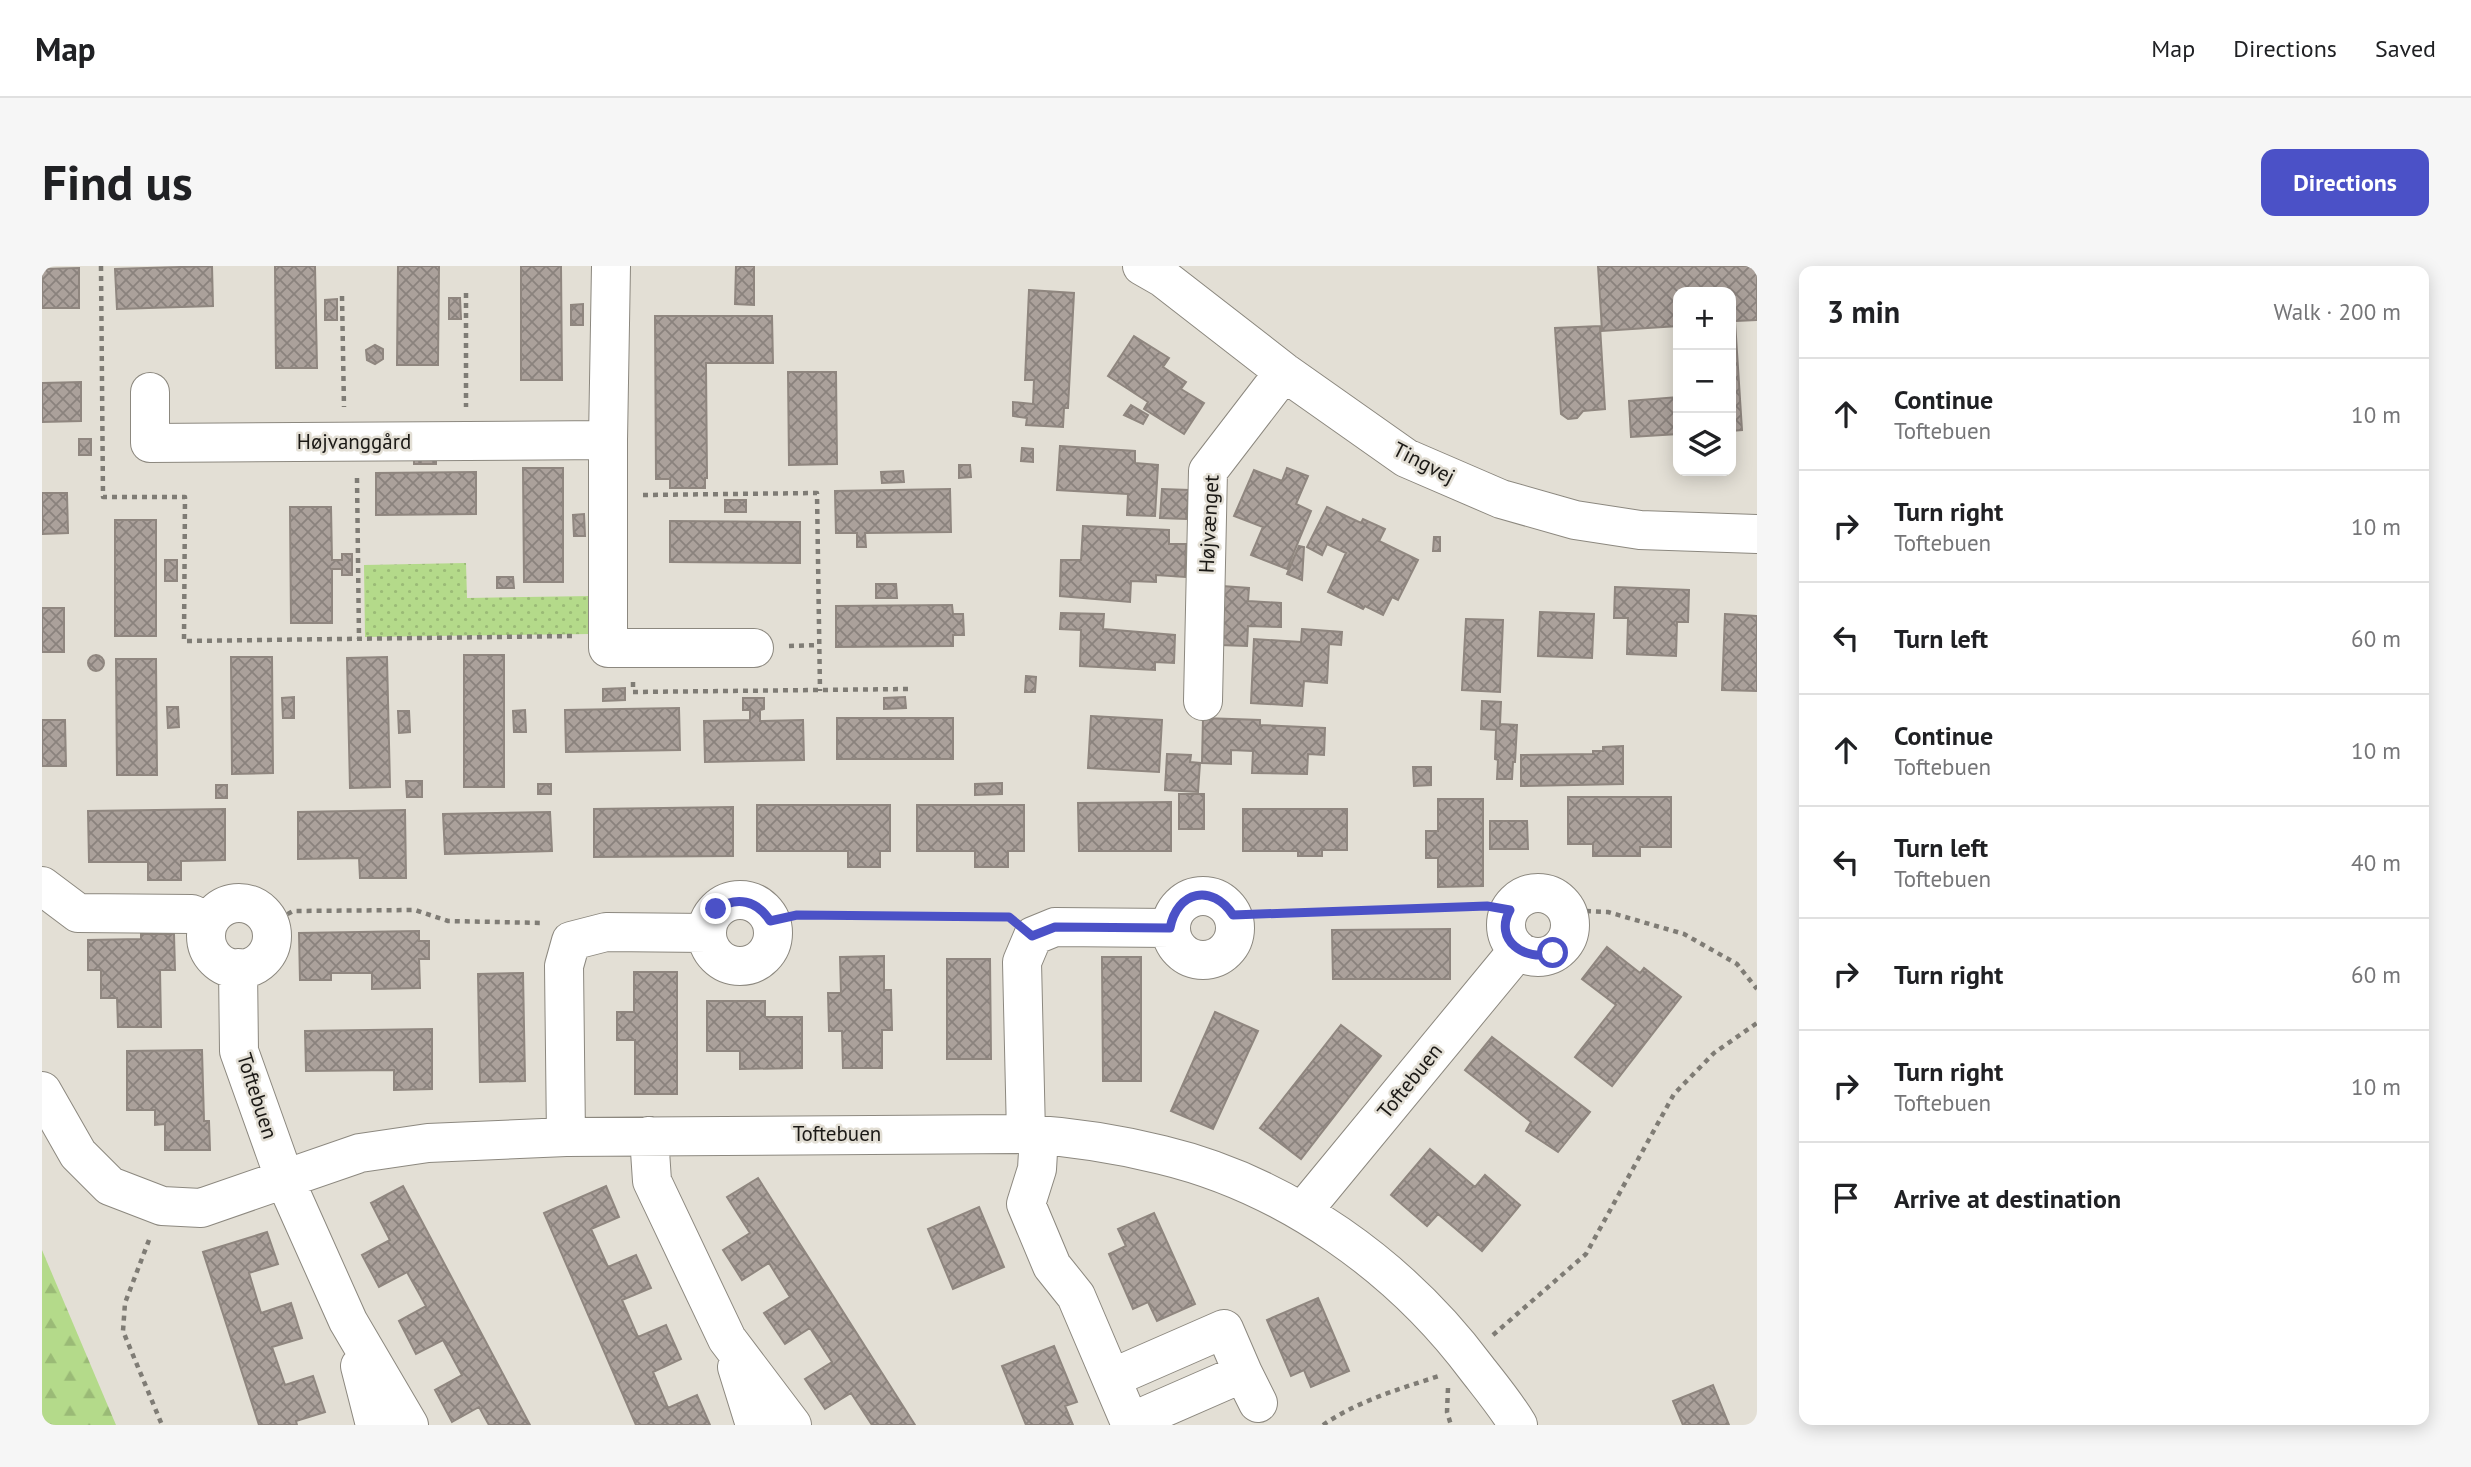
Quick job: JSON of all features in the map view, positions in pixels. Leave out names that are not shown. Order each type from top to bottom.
[{"type":"street","points":[[611,266],[608,440],[620,642],[754,648]]},
{"type":"street","name":"Tingvej","points":[[1142,266],[1163,278],[1284,372],[1406,458],[1501,499],[1575,520],[1640,530],[1757,534]]},
{"type":"street","name":"Højvænget","points":[[1203,701],[1208,471],[1284,372]]},
{"type":"street","name":"Højvanggård","points":[[150,392],[150,443],[608,440]]},
{"type":"street","points":[[42,886],[78,913],[192,914],[209,922]]},
{"type":"street","points":[[1535,893],[1547,894],[1558,900],[1566,910],[1570,922],[1569,934],[1563,945],[1553,953],[1541,957],[1529,956],[1518,950],[1510,940],[1506,928],[1507,916],[1523,897],[1535,893]]},
{"type":"street","points":[[1112,1378],[1224,1329],[1251,1388],[1131,1423],[1076,1296],[1052,1266],[1026,1205],[1037,1168],[1032,1134],[1022,962],[1032,936],[1055,927],[1170,928],[1172,915],[1179,905],[1202,895],[1215,897],[1226,904],[1233,915]]},
{"type":"street","points":[[566,1137],[564,966],[570,940],[606,932],[706,933],[709,920],[716,909],[727,902],[740,900],[763,910],[770,921]]},
{"type":"street","points":[[241,903],[253,906],[263,913],[270,924],[272,937],[269,950],[261,960],[250,967],[225,966],[215,958],[208,947],[206,934],[209,922],[217,912],[228,905],[241,903]]},
{"type":"street","name":"Toftebuen","points":[[1302,1212],[1518,950]]},
{"type":"street","name":"Toftebuen","points":[[238,968],[239,1051],[285,1180],[348,1321],[409,1425]]},
{"type":"street","name":"Toftebuen","points":[[42,1091],[78,1154],[110,1186],[162,1206],[201,1208],[360,1153],[428,1143],[566,1137],[1032,1134],[1120,1145],[1165,1155],[1209,1170],[1302,1212],[1389,1273],[1422,1304],[1460,1364],[1518,1425]]},
{"type":"street","points":[[649,1136],[652,1181],[730,1342],[755,1425]]},
{"type":"street","name":"Toftebuen","points":[[348,1321],[375,1425]]},
{"type":"street","points":[[730,1342],[792,1425]]},
{"type":"path","points":[[101,266],[103,497],[185,497],[184,641],[359,639],[620,642],[633,692],[909,690]]},
{"type":"path","points":[[466,293],[466,441]]},
{"type":"path","points":[[342,296],[359,639]]},
{"type":"path","points":[[632,495],[817,493],[820,691]]},
{"type":"path","points":[[1233,915],[1487,906],[1510,910]]},
{"type":"path","points":[[1566,910],[1608,912],[1684,934],[1737,964],[1757,989]]},
{"type":"path","points":[[270,924],[293,911],[415,911],[448,921],[542,922],[570,940]]},
{"type":"path","points":[[770,921],[797,915],[1009,917],[1032,936]]},
{"type":"path","points":[[1451,1425],[1447,1412],[1448,1383],[1460,1364],[1587,1254],[1674,1094],[1714,1053],[1757,1023]]},
{"type":"path","points":[[162,1206],[125,1303],[123,1319],[123,1331],[162,1425]]},
{"type":"path","points":[[1323,1425],[1339,1414],[1460,1364]]},
{"type":"green space","points":[[466,563],[467,598],[592,596],[592,634],[365,637],[364,565]]},
{"type":"green space","points":[[42,1250],[116,1425],[42,1425]]},
{"type":"building","points":[[212,266],[213,306],[117,309],[115,269]]},
{"type":"building","points":[[275,266],[315,266],[317,368],[276,368]]},
{"type":"building","points":[[398,266],[439,266],[438,365],[397,365]]},
{"type":"building","points":[[521,266],[561,266],[562,380],[521,380]]},
{"type":"building","points":[[736,266],[754,266],[754,305],[735,304]]},
{"type":"building","points":[[1598,266],[1757,266],[1757,320],[1736,321],[1736,287],[1673,287],[1673,326],[1602,331]]},
{"type":"building","points":[[79,268],[79,308],[42,308],[42,269]]},
{"type":"building","points":[[1029,290],[1074,293],[1068,408],[1064,408],[1063,427],[1026,425],[1027,418],[1013,416],[1013,402],[1033,404],[1034,380],[1025,380]]},
{"type":"building","points":[[449,298],[460,298],[461,319],[449,319]]},
{"type":"building","points":[[337,299],[337,320],[325,320],[325,300]]},
{"type":"building","points":[[583,304],[583,325],[571,325],[571,305]]},
{"type":"building","points":[[655,316],[772,316],[773,363],[706,363],[705,488],[670,488],[670,479],[656,479]]},
{"type":"building","points":[[1600,326],[1605,409],[1583,411],[1577,418],[1568,419],[1561,414],[1555,328]]},
{"type":"building","points":[[1134,336],[1169,358],[1163,367],[1186,382],[1181,389],[1204,403],[1184,434],[1144,409],[1148,402],[1108,376]]},
{"type":"building","points":[[1736,337],[1742,430],[1736,431]]},
{"type":"building","points":[[375,345],[383,349],[383,359],[375,364],[367,360],[366,350]]},
{"type":"building","points":[[788,372],[836,372],[837,464],[789,465]]},
{"type":"building","points":[[81,382],[81,421],[42,422],[42,383]]},
{"type":"building","points":[[1673,397],[1673,434],[1631,437],[1629,401]]},
{"type":"building","points":[[1131,405],[1148,415],[1143,424],[1124,415]]},
{"type":"building","points":[[79,439],[91,439],[91,455],[79,455]]},
{"type":"building","points":[[1060,446],[1135,451],[1135,463],[1158,465],[1155,516],[1127,515],[1128,494],[1057,490]]},
{"type":"building","points":[[1022,448],[1033,449],[1033,462],[1021,461]]},
{"type":"building","points":[[414,453],[436,453],[436,464],[414,464]]},
{"type":"building","points":[[959,465],[970,465],[971,477],[959,478]]},
{"type":"building","points":[[523,468],[563,468],[563,582],[524,582]]},
{"type":"building","points":[[1287,468],[1308,476],[1296,504],[1311,511],[1287,569],[1251,555],[1263,527],[1234,516],[1254,470],[1282,481]]},
{"type":"building","points":[[903,471],[904,482],[882,483],[881,472]]},
{"type":"building","points":[[476,472],[476,514],[376,515],[376,473]]},
{"type":"building","points":[[950,489],[951,532],[865,533],[866,547],[857,547],[857,533],[836,533],[835,491]]},
{"type":"building","points":[[1162,489],[1189,490],[1186,519],[1160,518]]},
{"type":"building","points":[[42,493],[67,493],[68,533],[42,534]]},
{"type":"building","points":[[725,500],[746,500],[746,512],[725,512]]},
{"type":"building","points":[[290,507],[331,507],[332,560],[342,560],[342,554],[352,554],[352,575],[342,575],[342,569],[332,569],[332,623],[291,623]]},
{"type":"building","points":[[1327,507],[1361,523],[1363,519],[1385,529],[1379,541],[1418,560],[1398,600],[1392,597],[1383,615],[1365,606],[1363,609],[1328,592],[1346,553],[1327,544],[1322,555],[1307,547]]},
{"type":"building","points":[[584,514],[585,536],[574,536],[573,515]]},
{"type":"building","points":[[115,520],[156,520],[156,636],[115,636]]},
{"type":"building","points":[[670,521],[800,522],[800,563],[670,562]]},
{"type":"building","points":[[1083,526],[1169,530],[1169,544],[1186,544],[1185,577],[1156,575],[1156,582],[1131,581],[1130,602],[1060,596],[1061,560],[1081,560]]},
{"type":"building","points":[[1434,537],[1440,537],[1440,551],[1433,551]]},
{"type":"building","points":[[1299,546],[1304,547],[1302,580],[1287,574]]},
{"type":"building","points":[[165,560],[177,560],[177,581],[165,581]]},
{"type":"building","points":[[497,577],[513,577],[514,588],[497,588]]},
{"type":"building","points":[[876,584],[896,584],[897,598],[876,598]]},
{"type":"building","points":[[1222,586],[1249,588],[1248,601],[1281,603],[1281,627],[1248,626],[1247,646],[1220,645]]},
{"type":"building","points":[[1615,587],[1689,590],[1688,622],[1677,622],[1676,656],[1627,654],[1628,618],[1614,618]]},
{"type":"building","points":[[952,605],[953,614],[963,614],[964,635],[953,635],[953,646],[836,647],[836,606]]},
{"type":"building","points":[[42,608],[64,608],[64,652],[42,652]]},
{"type":"building","points":[[1540,612],[1594,614],[1592,658],[1538,656]]},
{"type":"building","points":[[1061,613],[1104,614],[1103,629],[1175,635],[1174,663],[1155,662],[1155,670],[1080,666],[1081,630],[1060,629]]},
{"type":"building","points":[[1725,614],[1757,616],[1757,691],[1722,690]]},
{"type":"building","points":[[1466,619],[1503,620],[1500,692],[1462,690]]},
{"type":"building","points":[[1302,629],[1342,632],[1341,645],[1329,644],[1327,683],[1304,681],[1302,706],[1251,703],[1254,639],[1301,642]]},
{"type":"building","points":[[93,655],[99,655],[104,663],[102,669],[93,671],[88,666],[88,660]]},
{"type":"building","points":[[464,655],[504,655],[504,787],[464,787]]},
{"type":"building","points":[[231,657],[272,657],[273,773],[232,774]]},
{"type":"building","points":[[387,657],[390,787],[350,788],[347,658]]},
{"type":"building","points":[[116,659],[156,659],[157,775],[117,775]]},
{"type":"building","points":[[1026,676],[1036,677],[1035,692],[1025,692]]},
{"type":"building","points":[[625,688],[625,700],[603,701],[603,689]]},
{"type":"building","points":[[294,697],[294,718],[283,718],[282,698]]},
{"type":"building","points":[[905,697],[906,708],[884,709],[884,698]]},
{"type":"building","points":[[743,698],[764,698],[760,721],[803,720],[804,760],[705,762],[704,721],[750,720],[750,710],[743,710]]},
{"type":"building","points":[[1482,701],[1501,702],[1500,724],[1517,725],[1512,779],[1497,779],[1496,730],[1481,729]]},
{"type":"building","points":[[167,707],[178,707],[179,727],[168,728]]},
{"type":"building","points":[[679,708],[680,750],[566,752],[565,710]]},
{"type":"building","points":[[525,710],[526,732],[514,732],[513,711]]},
{"type":"building","points":[[398,711],[409,711],[410,732],[399,733]]},
{"type":"building","points":[[1091,716],[1162,720],[1159,772],[1088,768]]},
{"type":"building","points":[[837,718],[953,718],[953,759],[837,759]]},
{"type":"building","points":[[1203,718],[1260,720],[1260,725],[1325,728],[1324,755],[1308,754],[1307,774],[1252,773],[1253,751],[1231,750],[1231,764],[1202,763]]},
{"type":"building","points":[[42,720],[65,720],[66,766],[42,766]]},
{"type":"building","points":[[1623,746],[1623,784],[1521,786],[1521,755],[1593,754],[1593,751],[1603,751],[1603,747]]},
{"type":"building","points":[[1167,754],[1191,755],[1190,762],[1200,763],[1198,792],[1165,790]]},
{"type":"building","points":[[1413,767],[1431,767],[1431,785],[1414,786]]},
{"type":"building","points":[[406,781],[422,781],[422,797],[407,797]]},
{"type":"building","points":[[1002,783],[1002,794],[975,795],[975,784]]},
{"type":"building","points":[[538,784],[551,784],[551,794],[538,794]]},
{"type":"building","points":[[216,785],[227,785],[227,798],[216,798]]},
{"type":"building","points":[[1179,794],[1204,794],[1204,829],[1179,829]]},
{"type":"building","points":[[1568,797],[1671,797],[1671,847],[1640,847],[1640,856],[1593,856],[1593,844],[1568,844]]},
{"type":"building","points":[[1438,799],[1483,799],[1483,886],[1438,887],[1438,858],[1426,858],[1426,831],[1438,831]]},
{"type":"building","points":[[1171,802],[1171,851],[1079,851],[1078,803]]},
{"type":"building","points":[[757,805],[890,805],[890,851],[880,851],[880,867],[848,867],[848,851],[757,851]]},
{"type":"building","points":[[917,805],[1024,805],[1024,851],[1008,851],[1008,867],[975,867],[975,851],[917,851]]},
{"type":"building","points":[[733,807],[733,856],[594,857],[594,809]]},
{"type":"building","points":[[225,809],[225,860],[181,861],[181,880],[148,880],[148,862],[89,862],[88,811]]},
{"type":"building","points":[[1243,809],[1347,809],[1347,850],[1322,850],[1322,856],[1298,856],[1298,851],[1243,851]]},
{"type":"building","points":[[405,810],[406,878],[360,878],[359,858],[298,859],[298,812]]},
{"type":"building","points":[[550,812],[552,851],[445,854],[443,814]]},
{"type":"building","points":[[1490,821],[1527,821],[1528,849],[1490,849]]},
{"type":"building","points":[[1450,929],[1450,979],[1333,979],[1332,930]]},
{"type":"building","points":[[419,931],[419,941],[429,941],[429,959],[419,959],[420,988],[372,989],[372,973],[331,973],[331,980],[300,980],[299,933]]},
{"type":"building","points":[[141,934],[174,934],[175,970],[160,970],[161,1027],[118,1027],[117,998],[101,998],[101,970],[88,970],[88,940],[141,939]]},
{"type":"building","points":[[1607,947],[1640,973],[1644,968],[1681,997],[1612,1086],[1575,1057],[1616,1005],[1582,979]]},
{"type":"building","points":[[884,956],[884,990],[891,990],[892,1030],[882,1030],[882,1068],[843,1068],[842,1031],[829,1031],[828,993],[841,993],[840,957]]},
{"type":"building","points":[[1102,957],[1141,957],[1141,1081],[1103,1081]]},
{"type":"building","points":[[947,959],[990,959],[991,1059],[947,1059]]},
{"type":"building","points":[[634,972],[677,972],[677,1094],[635,1094],[635,1040],[617,1040],[617,1012],[634,1012]]},
{"type":"building","points":[[523,973],[525,1081],[480,1082],[478,974]]},
{"type":"building","points":[[707,1001],[765,1001],[765,1017],[802,1017],[802,1068],[740,1069],[740,1051],[707,1051]]},
{"type":"building","points":[[1215,1012],[1258,1031],[1213,1129],[1171,1111]]},
{"type":"building","points":[[1341,1025],[1381,1056],[1301,1159],[1260,1128]]},
{"type":"building","points":[[432,1029],[432,1089],[394,1090],[394,1070],[306,1071],[305,1031]]},
{"type":"building","points":[[1492,1037],[1590,1112],[1558,1152],[1526,1131],[1531,1122],[1465,1070]]},
{"type":"building","points":[[202,1050],[204,1121],[209,1121],[210,1150],[165,1150],[165,1124],[155,1125],[155,1110],[127,1110],[127,1051]]},
{"type":"building","points":[[1430,1149],[1475,1187],[1485,1175],[1520,1205],[1482,1251],[1438,1214],[1427,1226],[1391,1195]]},
{"type":"building","points":[[758,1178],[915,1425],[872,1425],[851,1393],[825,1409],[805,1379],[832,1362],[810,1328],[785,1344],[764,1313],[790,1297],[769,1263],[742,1280],[723,1250],[750,1233],[727,1197]]},
{"type":"building","points":[[403,1186],[530,1425],[489,1425],[479,1407],[452,1422],[435,1390],[462,1375],[443,1340],[416,1354],[399,1321],[426,1306],[407,1272],[379,1287],[362,1255],[390,1240],[371,1203]]},
{"type":"building","points":[[606,1186],[619,1217],[591,1229],[608,1267],[636,1255],[651,1288],[622,1300],[638,1337],[666,1325],[681,1359],[653,1372],[668,1408],[697,1395],[710,1425],[636,1425],[544,1213]]},
{"type":"building","points":[[979,1207],[1004,1267],[953,1289],[928,1229]]},
{"type":"building","points":[[1154,1213],[1195,1304],[1157,1321],[1148,1302],[1133,1309],[1109,1254],[1126,1246],[1118,1229]]},
{"type":"building","points":[[267,1232],[278,1264],[249,1273],[261,1313],[291,1303],[302,1338],[272,1347],[285,1385],[313,1376],[325,1412],[296,1421],[297,1425],[259,1425],[203,1252]]},
{"type":"building","points":[[1318,1298],[1349,1371],[1311,1387],[1304,1370],[1291,1376],[1267,1320]]},
{"type":"building","points":[[1054,1346],[1077,1402],[1065,1406],[1073,1425],[1026,1425],[1002,1366]]},
{"type":"building","points":[[1713,1385],[1729,1425],[1683,1425],[1673,1401]]},
{"type":"route","points":[[716,909],[727,902],[740,900],[763,910],[770,921],[797,915],[1009,917],[1032,936],[1055,927],[1170,928],[1172,915],[1179,905],[1202,895],[1215,897],[1226,904],[1233,915],[1487,906],[1510,910],[1506,928],[1510,940],[1518,950],[1529,956],[1541,957],[1553,953]]}]
